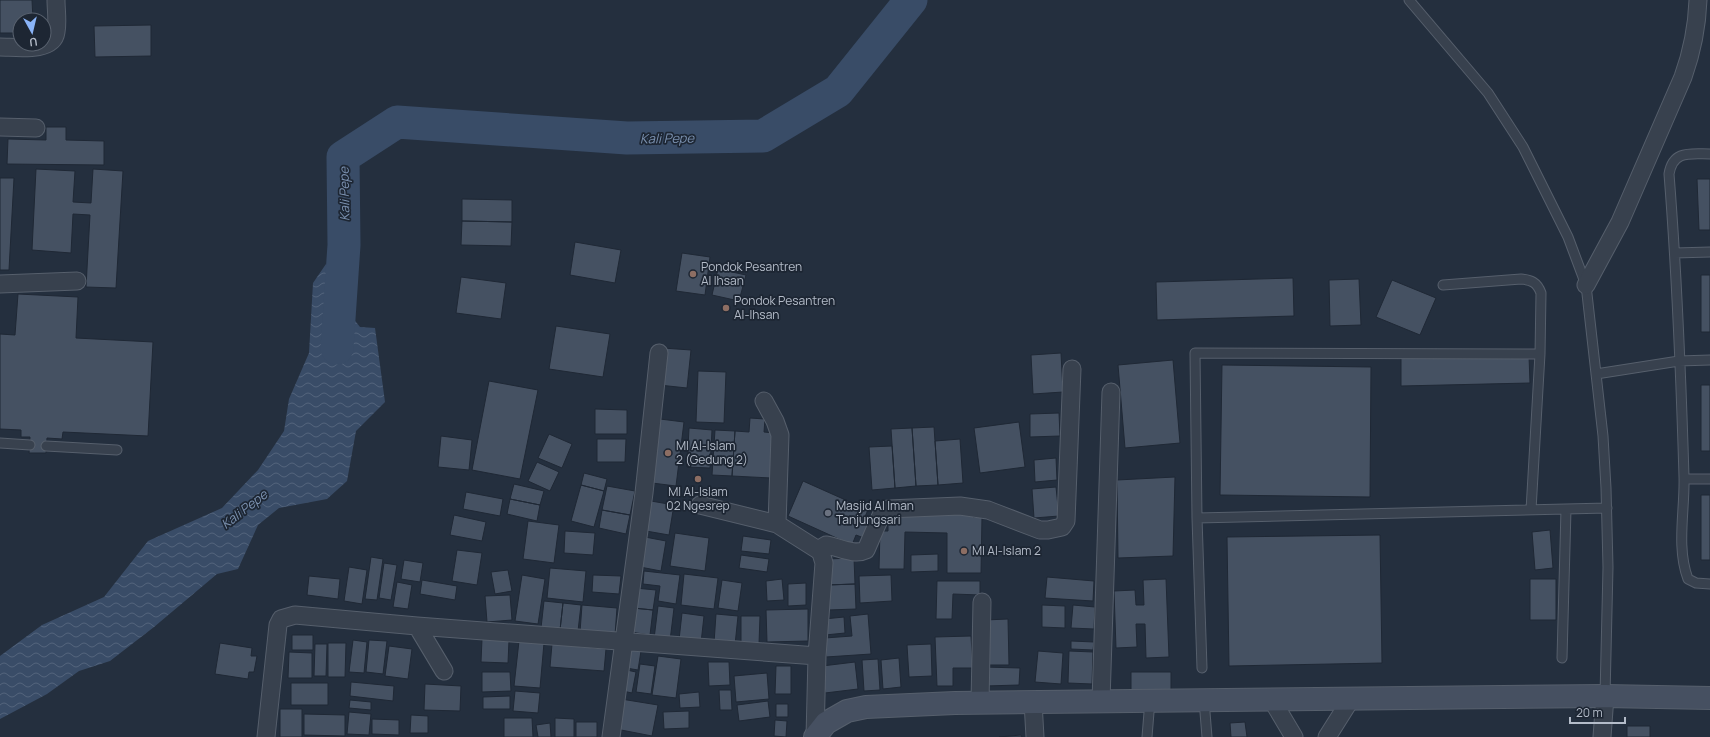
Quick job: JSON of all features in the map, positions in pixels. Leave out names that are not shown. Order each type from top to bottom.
[{"type":"main road","points":[[815,737],[826,723],[847,711],[866,707],[980,702],[1605,696],[1710,698]]},
{"type":"street","points":[[0,47],[44,46],[52,42],[56,33],[56,0]]},
{"type":"street","points":[[1586,285],[1620,222],[1683,77],[1691,53],[1698,16],[1698,0]]},
{"type":"street","points":[[0,127],[36,128]]},
{"type":"street","points":[[0,284],[76,281]]},
{"type":"street","points":[[611,737],[644,493],[659,353]]},
{"type":"street","points":[[818,550],[826,545],[855,553],[866,550],[882,513],[888,509],[960,506],[988,510],[1040,530],[1062,527],[1066,521],[1072,369]]},
{"type":"street","points":[[1102,701],[1111,392]]},
{"type":"street","points":[[764,401],[775,421],[780,435],[777,524]]},
{"type":"street","points":[[700,505],[777,524],[821,553],[824,563],[817,656],[815,737]]},
{"type":"street","points":[[980,702],[982,602]]},
{"type":"street","points":[[266,737],[278,625],[281,619],[295,615],[417,626],[817,656]]},
{"type":"street","points":[[417,626],[444,671]]},
{"type":"street","points":[[1602,737],[1605,696]]},
{"type":"street","points":[[1327,737],[1352,699]]},
{"type":"street","points":[[1272,700],[1294,737]]},
{"type":"street","points":[[1033,702],[1035,737]]},
{"type":"lane","points":[[1409,0],[1488,94],[1524,147],[1568,236],[1586,285],[1603,436],[1607,508],[1608,567],[1605,696]]},
{"type":"lane","points":[[1710,154],[1685,154],[1678,156],[1670,167],[1668,174],[1675,253],[1684,479],[1683,559],[1684,568],[1688,579],[1696,583],[1710,584]]},
{"type":"lane","points":[[1675,253],[1710,252]]},
{"type":"lane","points":[[1443,285],[1521,279],[1532,280],[1539,286],[1541,292],[1540,354],[1531,510]]},
{"type":"lane","points":[[1202,668],[1197,518],[1195,353],[1540,354]]},
{"type":"lane","points":[[1596,374],[1679,361],[1710,360]]},
{"type":"lane","points":[[0,443],[30,445]]},
{"type":"lane","points":[[46,446],[117,450]]},
{"type":"lane","points":[[1684,479],[1710,479]]},
{"type":"lane","points":[[1197,518],[1607,508]]},
{"type":"lane","points":[[1562,658],[1566,509]]},
{"type":"lane","points":[[1147,737],[1150,700]]},
{"type":"lane","points":[[1204,700],[1207,737]]},
{"type":"water","points":[[326,264],[332,274],[340,302],[360,327],[375,328],[385,402],[356,431],[347,481],[327,499],[279,508],[258,525],[238,569],[217,574],[154,627],[110,661],[79,671],[47,694],[0,719],[0,656],[42,625],[104,597],[148,541],[222,508],[258,470],[284,431],[289,399],[309,353],[313,283]]},
{"type":"building","points":[[0,0],[32,0],[33,12],[12,12],[12,33],[0,33]]},
{"type":"building","points":[[151,25],[151,56],[95,57],[94,26]]},
{"type":"building","points":[[46,127],[66,127],[66,140],[104,141],[104,165],[7,164],[8,139],[46,140]]},
{"type":"building","points":[[36,169],[75,171],[73,202],[91,203],[93,169],[123,171],[116,288],[86,287],[90,215],[73,214],[71,253],[32,250]]},
{"type":"building","points":[[0,178],[14,178],[9,270],[0,270]]},
{"type":"building","points":[[1697,179],[1710,179],[1710,230],[1699,230]]},
{"type":"building","points":[[462,199],[512,200],[512,222],[462,221]]},
{"type":"building","points":[[462,221],[512,222],[511,246],[461,245]]},
{"type":"building","points":[[575,242],[621,250],[615,283],[570,275]]},
{"type":"building","name":"Pondok Pesantren Al Ihsan","points":[[682,253],[710,257],[705,295],[676,291]]},
{"type":"building","points":[[718,269],[746,275],[739,301],[712,295]]},
{"type":"building","points":[[1701,275],[1710,275],[1710,332],[1701,332]]},
{"type":"building","points":[[461,277],[506,283],[501,319],[456,313]]},
{"type":"building","points":[[1293,278],[1294,316],[1157,320],[1156,282]]},
{"type":"building","points":[[1359,279],[1361,325],[1330,326],[1329,280]]},
{"type":"building","points":[[1392,280],[1436,298],[1420,335],[1376,317]]},
{"type":"building","points":[[18,294],[78,297],[76,338],[153,342],[148,436],[63,432],[62,439],[47,438],[46,453],[29,453],[30,437],[21,437],[21,430],[0,429],[0,334],[15,335]]},
{"type":"building","points":[[556,326],[610,334],[603,377],[549,369]]},
{"type":"building","points":[[663,348],[691,350],[687,388],[659,385]]},
{"type":"building","points":[[1061,353],[1063,392],[1033,394],[1031,355]]},
{"type":"building","points":[[1529,356],[1530,383],[1401,386],[1401,358]]},
{"type":"building","points":[[1173,360],[1180,443],[1125,448],[1118,365]]},
{"type":"building","points":[[1222,365],[1371,367],[1370,497],[1220,495]]},
{"type":"building","points":[[698,371],[726,372],[724,423],[696,422]]},
{"type":"building","points":[[489,381],[538,390],[520,479],[472,470]]},
{"type":"building","points":[[1701,385],[1710,385],[1710,451],[1701,451]]},
{"type":"building","points":[[595,409],[627,410],[627,434],[595,434]]},
{"type":"building","points":[[1059,413],[1060,436],[1030,437],[1030,414]]},
{"type":"building","points":[[750,418],[765,419],[764,432],[774,433],[771,478],[732,476],[735,431],[749,432]]},
{"type":"building","name":"MI Al-Islam 2 (Gedung 2)","points":[[660,419],[684,422],[676,486],[652,483]]},
{"type":"building","points":[[1019,422],[1025,467],[980,473],[974,428]]},
{"type":"building","points":[[934,427],[938,485],[916,486],[912,428]]},
{"type":"building","points":[[689,428],[712,430],[710,468],[687,467]]},
{"type":"building","points":[[912,428],[916,486],[895,488],[891,429]]},
{"type":"building","points":[[715,430],[735,431],[732,476],[712,475]]},
{"type":"building","points":[[549,434],[572,444],[562,468],[538,458]]},
{"type":"building","points":[[441,436],[472,440],[469,470],[438,467]]},
{"type":"building","points":[[597,439],[626,439],[625,462],[597,462]]},
{"type":"building","points":[[960,439],[963,483],[938,485],[935,441]]},
{"type":"building","points":[[892,446],[895,488],[872,490],[869,447]]},
{"type":"building","points":[[1056,458],[1057,480],[1035,482],[1034,460]]},
{"type":"building","points":[[537,462],[559,472],[550,491],[528,481]]},
{"type":"building","points":[[584,473],[607,479],[604,491],[581,485]]},
{"type":"building","points":[[1175,477],[1173,556],[1118,558],[1117,480]]},
{"type":"building","name":"Masjid Al Iman Tanjungsari","points":[[803,481],[868,510],[863,521],[870,524],[864,538],[856,535],[852,545],[788,516]]},
{"type":"building","points":[[514,484],[544,491],[540,505],[510,499]]},
{"type":"building","points":[[581,485],[604,491],[594,527],[571,521]]},
{"type":"building","points":[[607,486],[635,491],[630,515],[602,510]]},
{"type":"building","points":[[1056,487],[1059,516],[1034,518],[1032,489]]},
{"type":"building","points":[[466,492],[503,499],[500,516],[463,509]]},
{"type":"building","points":[[1701,495],[1710,495],[1710,560],[1701,560]]},
{"type":"building","points":[[510,499],[540,505],[537,521],[507,514]]},
{"type":"building","points":[[651,501],[674,505],[669,535],[646,531]]},
{"type":"building","points":[[602,510],[630,515],[626,534],[599,528]]},
{"type":"building","name":"MI Al-Islam 2","points":[[888,512],[973,513],[973,517],[982,517],[981,573],[947,573],[947,533],[905,532],[904,569],[879,569],[880,531],[888,531]]},
{"type":"building","points":[[454,515],[486,522],[482,541],[450,535]]},
{"type":"building","points":[[528,521],[559,525],[554,563],[523,559]]},
{"type":"building","points":[[1550,530],[1553,568],[1535,570],[1532,532]]},
{"type":"building","points":[[565,531],[595,533],[593,555],[564,553]]},
{"type":"building","points":[[675,533],[709,538],[705,571],[670,566]]},
{"type":"building","points":[[1380,535],[1382,663],[1229,666],[1227,537]]},
{"type":"building","points":[[743,536],[771,540],[769,554],[741,551]]},
{"type":"building","points":[[645,537],[666,541],[661,571],[640,567]]},
{"type":"building","points":[[457,550],[482,553],[477,585],[452,581]]},
{"type":"building","points":[[938,554],[938,571],[911,572],[911,555]]},
{"type":"building","points":[[741,555],[769,559],[767,572],[739,568]]},
{"type":"building","points":[[371,557],[383,559],[377,600],[365,599]]},
{"type":"building","points":[[854,558],[855,584],[827,585],[826,559]]},
{"type":"building","points":[[404,560],[423,563],[420,582],[401,579]]},
{"type":"building","points":[[384,563],[397,565],[391,600],[379,598]]},
{"type":"building","points":[[349,567],[367,570],[362,604],[344,601]]},
{"type":"building","points":[[550,568],[586,571],[583,602],[547,598]]},
{"type":"building","points":[[508,570],[512,591],[495,594],[491,572]]},
{"type":"building","points":[[644,571],[680,575],[676,604],[658,601],[660,586],[643,584]]},
{"type":"building","points":[[684,574],[718,578],[714,609],[681,605]]},
{"type":"building","points":[[522,575],[545,579],[538,624],[515,621]]},
{"type":"building","points":[[593,575],[621,576],[619,594],[592,592]]},
{"type":"building","points":[[891,575],[892,601],[860,603],[859,576]]},
{"type":"building","points":[[309,576],[340,579],[338,599],[307,595]]},
{"type":"building","points":[[1047,577],[1094,581],[1093,601],[1045,598]]},
{"type":"building","points":[[782,579],[784,600],[767,601],[766,581]]},
{"type":"building","points":[[1166,579],[1169,657],[1146,658],[1145,624],[1136,624],[1137,647],[1116,648],[1114,591],[1135,590],[1136,605],[1144,605],[1143,580]]},
{"type":"building","points":[[1530,579],[1556,579],[1556,620],[1530,620]]},
{"type":"building","points":[[422,580],[457,586],[455,600],[420,594]]},
{"type":"building","points":[[722,580],[742,583],[738,611],[718,608]]},
{"type":"building","points":[[937,581],[980,581],[980,595],[953,594],[952,619],[936,619]]},
{"type":"building","points":[[397,582],[412,585],[408,609],[393,607]]},
{"type":"building","points":[[806,583],[806,605],[788,606],[788,584]]},
{"type":"building","points":[[855,584],[856,609],[828,610],[827,585]]},
{"type":"building","points":[[635,588],[656,590],[653,610],[633,608]]},
{"type":"building","points":[[510,595],[512,620],[487,622],[485,596]]},
{"type":"building","points":[[544,601],[563,603],[560,630],[541,628]]},
{"type":"building","points":[[563,603],[581,605],[578,631],[560,630]]},
{"type":"building","points":[[582,605],[617,608],[615,635],[580,632]]},
{"type":"building","points":[[1042,605],[1065,606],[1065,628],[1042,627]]},
{"type":"building","points":[[1073,605],[1095,607],[1094,629],[1071,628]]},
{"type":"building","points":[[658,606],[674,608],[670,641],[654,639]]},
{"type":"building","points":[[633,608],[653,610],[650,635],[630,632]]},
{"type":"building","points":[[808,609],[808,641],[767,642],[766,610]]},
{"type":"building","points":[[682,613],[704,616],[701,643],[679,640]]},
{"type":"building","points":[[716,614],[738,616],[735,645],[714,643]]},
{"type":"building","points":[[868,614],[871,654],[826,657],[825,638],[852,636],[850,616]]},
{"type":"building","points":[[741,616],[760,616],[759,644],[741,644]]},
{"type":"building","points":[[844,617],[845,633],[825,635],[824,619]]},
{"type":"building","points":[[1008,619],[1009,665],[985,665],[985,620]]},
{"type":"building","points":[[292,635],[313,635],[313,650],[292,650]]},
{"type":"building","points":[[971,636],[973,668],[953,668],[953,686],[937,686],[935,637]]},
{"type":"building","points":[[482,639],[509,640],[508,663],[481,662]]},
{"type":"building","points":[[353,640],[367,642],[364,673],[349,672]]},
{"type":"building","points":[[369,640],[387,641],[383,674],[366,672]]},
{"type":"building","points":[[519,641],[544,643],[540,688],[514,686]]},
{"type":"building","points":[[1071,641],[1094,642],[1093,650],[1071,649]]},
{"type":"building","points":[[220,643],[252,648],[251,656],[257,656],[254,672],[249,672],[248,679],[215,674]]},
{"type":"building","points":[[328,643],[346,643],[345,677],[328,677]]},
{"type":"building","points":[[315,644],[327,644],[326,676],[314,676]]},
{"type":"building","points":[[552,644],[606,649],[604,671],[550,667]]},
{"type":"building","points":[[931,644],[932,676],[909,677],[907,645]]},
{"type":"building","points":[[389,646],[412,649],[408,679],[385,676]]},
{"type":"building","points":[[629,649],[641,651],[638,670],[626,668]]},
{"type":"building","points":[[1038,651],[1063,653],[1061,684],[1035,682]]},
{"type":"building","points":[[1069,651],[1093,652],[1092,684],[1068,683]]},
{"type":"building","points":[[289,652],[312,653],[312,678],[288,678]]},
{"type":"building","points":[[658,656],[681,659],[676,698],[652,695]]},
{"type":"building","points":[[899,658],[901,687],[883,689],[881,660]]},
{"type":"building","points":[[878,659],[880,690],[864,691],[862,660]]},
{"type":"building","points":[[708,662],[729,662],[730,685],[709,686]]},
{"type":"building","points":[[855,662],[858,689],[825,693],[822,666]]},
{"type":"building","points":[[640,664],[655,666],[651,694],[636,692]]},
{"type":"building","points":[[776,666],[791,666],[791,694],[775,694]]},
{"type":"building","points":[[984,667],[1020,668],[1019,685],[985,686]]},
{"type":"building","points":[[622,669],[636,672],[632,693],[618,690]]},
{"type":"building","points":[[482,672],[510,672],[511,691],[482,692]]},
{"type":"building","points":[[1131,672],[1171,672],[1171,690],[1131,691]]},
{"type":"building","points":[[767,673],[769,699],[736,702],[734,676]]},
{"type":"building","points":[[351,682],[394,686],[393,701],[350,696]]},
{"type":"building","points":[[291,683],[328,683],[328,705],[291,705]]},
{"type":"building","points":[[425,684],[461,686],[460,711],[424,710]]},
{"type":"building","points":[[719,690],[731,690],[732,710],[720,710]]},
{"type":"building","points":[[515,691],[540,693],[538,713],[513,711]]},
{"type":"building","points":[[699,692],[700,707],[680,708],[679,694]]},
{"type":"building","points":[[510,696],[510,709],[483,709],[483,697]]},
{"type":"building","points":[[621,699],[658,705],[652,736],[616,729]]},
{"type":"building","points":[[350,700],[371,702],[371,710],[349,708]]},
{"type":"building","points":[[768,701],[770,717],[739,721],[737,705]]},
{"type":"building","points":[[776,704],[788,704],[788,717],[776,717]]},
{"type":"building","points":[[280,709],[302,709],[302,737],[280,737]]},
{"type":"building","points":[[689,711],[689,728],[664,729],[663,712]]},
{"type":"building","points":[[349,712],[371,714],[369,735],[347,734]]},
{"type":"building","points":[[304,714],[345,715],[345,736],[304,735]]},
{"type":"building","points":[[411,715],[428,716],[428,733],[410,733]]},
{"type":"building","points":[[504,718],[532,718],[533,737],[504,737]]},
{"type":"building","points":[[555,718],[574,719],[574,737],[555,737]]},
{"type":"building","points":[[372,719],[399,720],[399,735],[372,734]]},
{"type":"building","points":[[775,720],[787,721],[786,737],[774,736]]},
{"type":"building","points":[[576,722],[597,722],[597,737],[576,737]]},
{"type":"building","points":[[1245,722],[1247,737],[1231,737],[1230,723]]},
{"type":"building","points":[[550,723],[551,737],[538,737],[536,725]]},
{"type":"building","points":[[1627,726],[1650,726],[1650,737],[1627,737]]},
{"type":"building","points":[[1021,735],[1022,737],[999,737]]},
{"type":"waterway","name":"Kali Pepe","points":[[337,348],[344,245],[343,157],[397,122],[627,138],[763,136],[838,91],[911,0]]},
{"type":"place","name":"Pondok Pesantren Al Ihsan","points":[[693,274]]},
{"type":"place","name":"Pondok Pesantren Al-Ihsan","points":[[726,308]]},
{"type":"place","name":"MI Al-Islam 2 (Gedung 2)","points":[[668,453]]},
{"type":"place","name":"MI Al-Islam 02 Ngesrep","points":[[698,479]]},
{"type":"place","name":"Masjid Al Iman Tanjungsari","points":[[828,513]]},
{"type":"place","name":"MI Al-Islam 2","points":[[964,551]]}]
